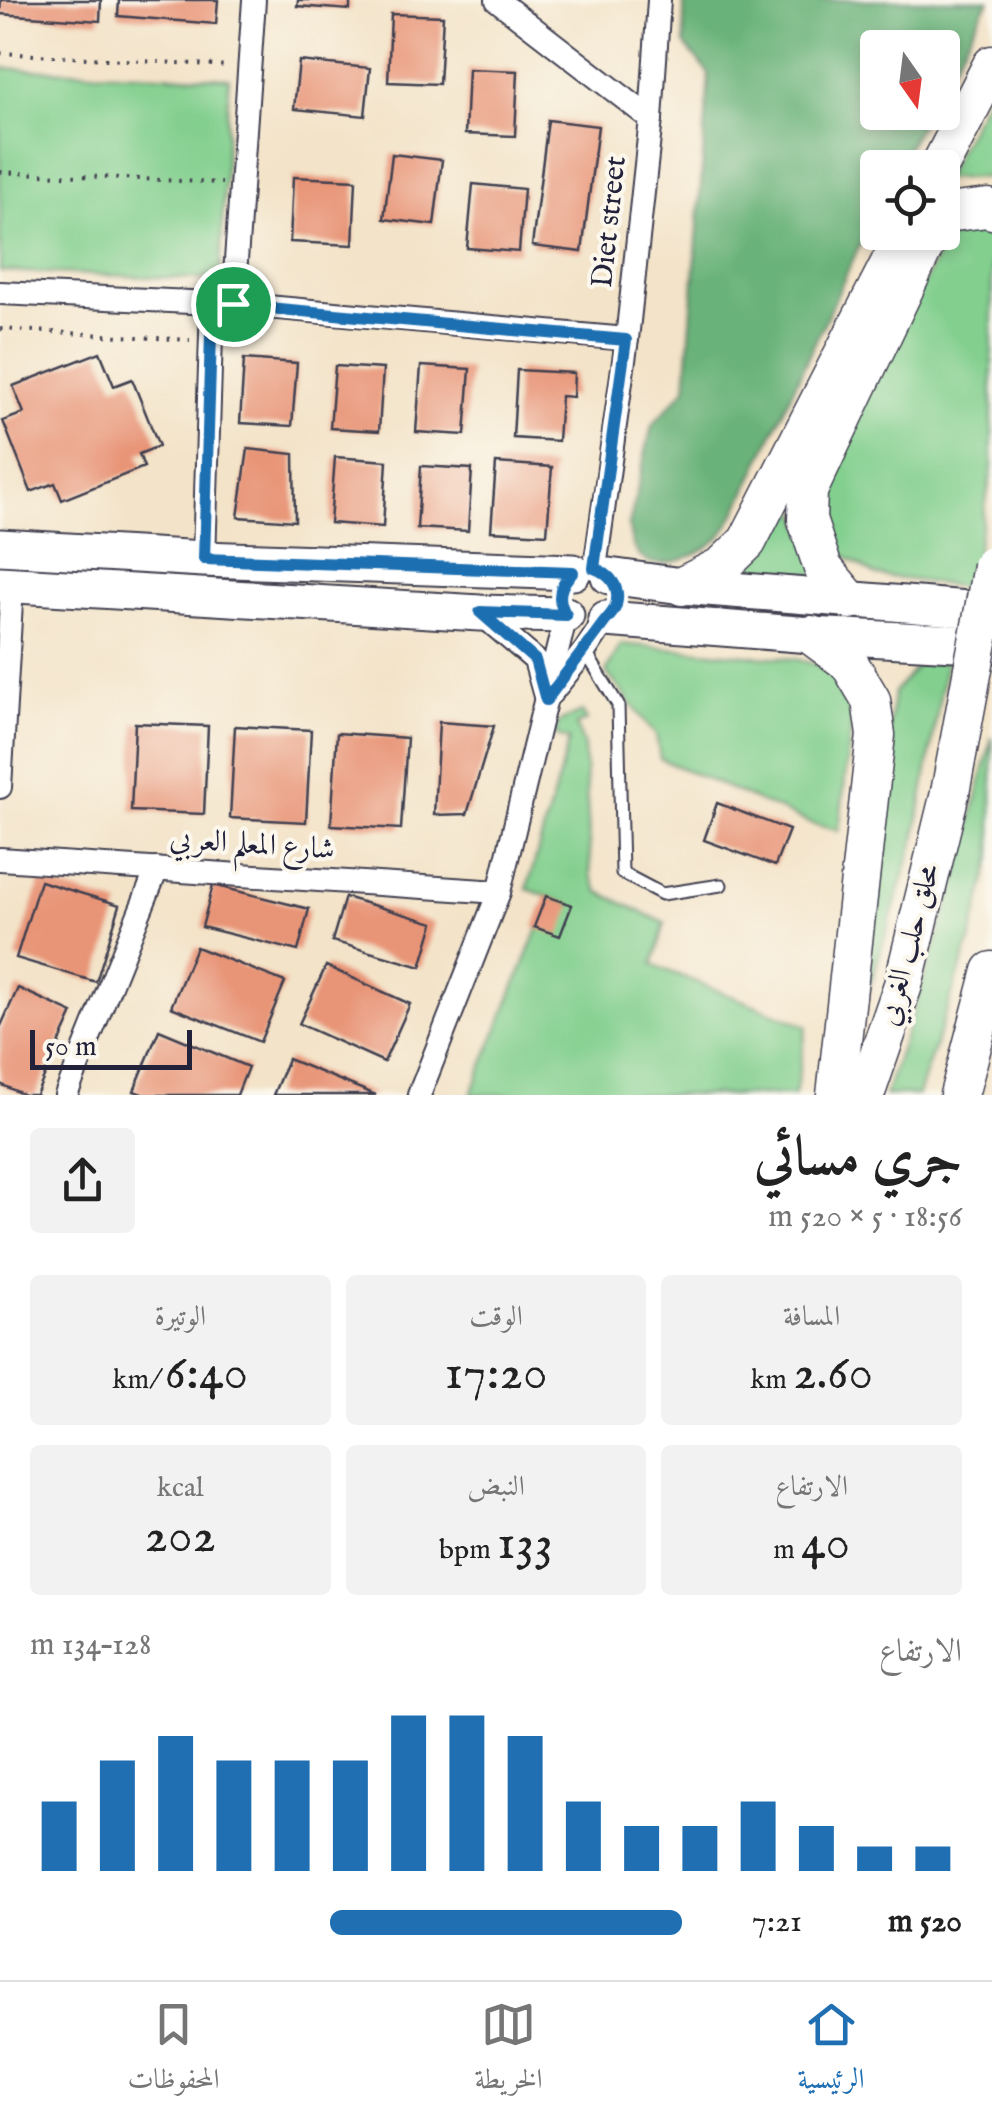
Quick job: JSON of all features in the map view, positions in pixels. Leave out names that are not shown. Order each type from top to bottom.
[{"type":"highway","points":[[948,150],[992,65]]},
{"type":"highway","points":[[960,211],[992,210]]},
{"type":"highway","points":[[682,586],[722,566],[746,542],[897,250]]},
{"type":"highway","points":[[850,600],[824,568],[807,520],[808,491],[923,250]]},
{"type":"highway","name":"محلق حلب الغربي","points":[[865,1095],[904,985],[950,794],[992,566]]},
{"type":"highway","points":[[810,635],[850,663],[870,700],[876,735],[836,1095]]},
{"type":"highway","points":[[958,1095],[992,971]]},
{"type":"main road","points":[[0,547],[204,559],[592,572],[682,586],[992,611]]},
{"type":"main road","points":[[592,572],[617,592],[617,603],[606,619],[590,625],[566,615],[561,606],[561,587],[592,572]]},
{"type":"main road","points":[[6,584],[566,615]]},
{"type":"main road","points":[[606,619],[992,645]]},
{"type":"street","points":[[204,559],[211,342],[222,304],[242,184],[254,0]]},
{"type":"street","points":[[496,0],[652,119]]},
{"type":"street","name":"Diet street","points":[[592,572],[626,340],[652,119],[659,0]]},
{"type":"street","points":[[0,292],[222,304],[626,340]]},
{"type":"street","points":[[0,786],[6,584]]},
{"type":"street","points":[[480,612],[535,660],[546,700]]},
{"type":"street","points":[[418,1095],[500,892],[566,615]]},
{"type":"street","points":[[546,700],[606,619]]},
{"type":"street","name":"شارع المعلم العربي","points":[[0,859],[500,892]]},
{"type":"street","points":[[66,1095],[157,868]]},
{"type":"lane","points":[[585,650],[618,705],[622,873],[662,894],[721,885]]},
{"type":"path","points":[[0,53],[250,68]]},
{"type":"path","points":[[0,172],[242,184]]},
{"type":"path","points":[[0,329],[211,342]]},
{"type":"green space","points":[[684,0],[989,0],[960,53],[960,30],[860,30],[860,130],[917,130],[906,150],[860,150],[860,245],[736,513],[721,536],[694,555],[653,563],[637,553],[629,525],[652,425],[686,388],[709,74],[684,44]]},
{"type":"green space","points":[[0,68],[229,78],[220,280],[0,271]]},
{"type":"green space","points":[[992,86],[992,177],[960,178],[958,150]]},
{"type":"green space","points":[[960,231],[992,236],[992,469],[970,588],[876,575],[840,553],[822,526],[816,494],[940,250],[960,250]]},
{"type":"green space","points":[[790,492],[820,575],[735,570]]},
{"type":"green space","points":[[621,644],[795,659],[823,666],[838,679],[852,720],[839,831],[810,823],[660,759],[656,735],[606,672]]},
{"type":"green space","points":[[946,662],[915,840],[843,1073],[894,692],[919,664]]},
{"type":"green space","points":[[582,712],[587,720],[576,725],[584,746],[591,875],[599,892],[665,923],[653,965],[807,1026],[795,1095],[471,1095],[540,924],[571,905],[527,889],[569,740],[555,735],[559,722]]},
{"type":"green space","points":[[992,737],[992,857],[970,942],[918,1095],[885,1095],[954,888]]},
{"type":"building","points":[[1,0],[101,0],[100,21],[0,14]]},
{"type":"building","points":[[119,0],[218,0],[216,24],[118,16]]},
{"type":"building","points":[[298,0],[350,0],[350,10],[297,6]]},
{"type":"building","points":[[391,14],[443,16],[439,84],[388,82]]},
{"type":"building","points":[[299,61],[370,68],[365,116],[294,109]]},
{"type":"building","points":[[468,69],[518,71],[515,136],[465,134]]},
{"type":"building","points":[[548,120],[598,126],[582,252],[532,246]]},
{"type":"building","points":[[392,154],[442,160],[434,225],[384,219]]},
{"type":"building","points":[[293,177],[356,180],[353,245],[290,242]]},
{"type":"building","points":[[473,184],[524,189],[519,252],[467,248]]},
{"type":"building","points":[[100,352],[114,386],[132,379],[159,446],[139,454],[144,467],[62,500],[55,483],[31,492],[3,421],[24,413],[13,386]]},
{"type":"building","points":[[244,359],[297,363],[292,426],[240,423]]},
{"type":"building","points":[[335,366],[383,369],[379,431],[330,428]]},
{"type":"building","points":[[421,366],[470,369],[465,435],[416,432]]},
{"type":"building","points":[[517,370],[574,373],[573,397],[561,396],[558,441],[513,438]]},
{"type":"building","points":[[248,449],[294,454],[295,521],[238,517]]},
{"type":"building","points":[[335,457],[387,461],[383,527],[330,523]]},
{"type":"building","points":[[496,463],[552,467],[547,534],[491,531]]},
{"type":"building","points":[[421,466],[472,469],[468,531],[417,528]]},
{"type":"building","points":[[439,722],[494,726],[467,814],[434,815]]},
{"type":"building","points":[[135,723],[208,726],[204,814],[131,811]]},
{"type":"building","points":[[235,726],[311,730],[306,822],[230,818]]},
{"type":"building","points":[[337,733],[407,738],[401,829],[331,825]]},
{"type":"building","points":[[717,803],[789,830],[775,866],[704,840]]},
{"type":"building","points":[[40,881],[120,905],[96,982],[16,958]]},
{"type":"building","points":[[213,885],[309,909],[298,951],[202,927]]},
{"type":"building","points":[[546,896],[572,905],[560,936],[534,927]]},
{"type":"building","points":[[345,897],[434,923],[421,967],[332,941]]},
{"type":"building","points":[[196,947],[285,982],[260,1042],[171,1007]]},
{"type":"building","points":[[326,966],[410,1004],[384,1062],[299,1024]]},
{"type":"building","points":[[18,988],[73,1013],[36,1095],[24,1095],[0,1084],[0,1028]]},
{"type":"building","points":[[159,1030],[248,1067],[237,1095],[144,1095],[134,1091]]},
{"type":"building","points":[[288,1059],[376,1095],[273,1095]]},
{"type":"route","points":[[212,303],[233,304],[626,340],[594,568],[614,583],[617,603],[546,700],[535,660],[480,612],[566,615],[561,606],[561,587],[573,572],[204,559],[212,303]]}]
